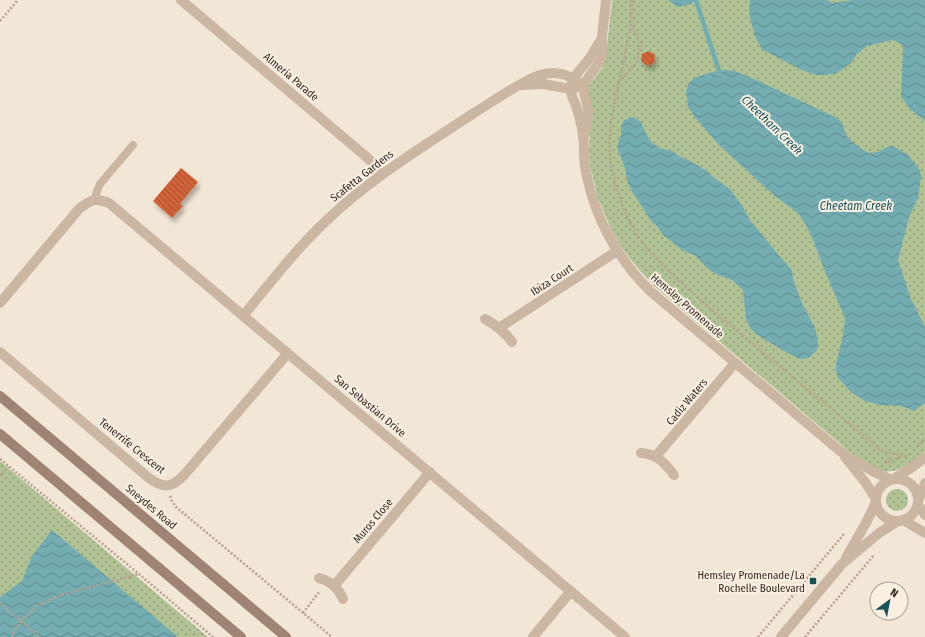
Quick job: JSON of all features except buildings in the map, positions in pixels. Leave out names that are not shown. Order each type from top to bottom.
[{"type":"main road","name":"Sneydes Road","points":[[0,396],[281,636]]},
{"type":"main road","points":[[0,434],[241,637]]},
{"type":"street","name":"Almeria Parade","points":[[181,0],[363,154],[372,162],[381,176]]},
{"type":"street","name":"Hemsley Promenade","points":[[606,0],[601,58],[584,86],[588,112],[583,151],[592,197],[598,214],[617,251],[628,267],[650,291],[840,451],[874,472],[893,479]]},
{"type":"street","name":"Hemsley Promenade","points":[[584,137],[578,113],[571,95],[573,78],[590,58],[602,38]]},
{"type":"street","name":"Scafetta Gardens","points":[[243,316],[317,229],[355,195],[381,176],[505,94],[533,78],[541,75],[557,73],[566,74],[573,78]]},
{"type":"street","points":[[573,78],[584,86]]},
{"type":"street","name":"Scafetta Gardens","points":[[520,85],[542,84],[571,89]]},
{"type":"street","points":[[571,89],[584,86]]},
{"type":"street","points":[[0,303],[79,209],[88,202],[96,200]]},
{"type":"street","name":"San Sebastian Drive","points":[[96,200],[104,201],[115,208],[625,637]]},
{"type":"street","name":"Ibiza Court","points":[[499,328],[617,251]]},
{"type":"street","points":[[485,319],[499,328],[512,342]]},
{"type":"street","name":"Tenerrife Crescent","points":[[0,352],[149,478],[158,484],[166,486],[180,480],[288,353]]},
{"type":"street","name":"Cadiz Waters","points":[[656,456],[735,363]]},
{"type":"street","name":"Hemsley Promenade","points":[[840,451],[865,482],[876,501]]},
{"type":"street","points":[[641,453],[656,456],[667,465],[674,474]]},
{"type":"street","points":[[893,479],[925,457]]},
{"type":"street","name":"Muros Close","points":[[334,586],[430,472]]},
{"type":"street","points":[[781,637],[842,564],[867,521],[876,501],[877,493],[884,482],[901,478],[912,484],[918,495],[918,503],[925,515]]},
{"type":"street","points":[[842,564],[879,533],[909,517],[915,512],[925,483]]},
{"type":"street","points":[[876,501],[878,509],[886,518],[900,521],[925,533]]},
{"type":"street","points":[[320,578],[329,582],[338,589],[343,599]]},
{"type":"street","points":[[533,637],[571,591]]},
{"type":"lane","points":[[96,200],[96,194],[100,184],[133,145]]},
{"type":"lane","points":[[0,440],[16,447]]},
{"type":"path","points":[[0,21],[18,0]]},
{"type":"path","points":[[632,0],[631,24],[613,109],[610,155],[618,192],[629,219],[639,237],[660,262],[711,310],[880,450],[906,456],[914,466]]},
{"type":"path","points":[[618,84],[637,62],[641,44],[631,24]]},
{"type":"path","points":[[914,451],[925,438]]},
{"type":"path","points":[[874,472],[881,464],[910,454]]},
{"type":"path","points":[[0,459],[213,637]]},
{"type":"path","points":[[0,476],[8,466]]},
{"type":"path","points":[[166,486],[176,507],[332,637]]},
{"type":"path","points":[[758,637],[847,530]]},
{"type":"path","points":[[805,637],[875,554]]},
{"type":"path","points":[[12,637],[21,621],[38,606],[61,595],[139,574]]},
{"type":"path","points":[[303,613],[322,589],[320,578]]},
{"type":"path","points":[[0,603],[40,637]]},
{"type":"green space","points":[[612,0],[925,0],[925,451],[914,461],[893,471],[886,471],[872,467],[850,452],[654,286],[630,259],[620,245],[612,231],[598,198],[590,166],[589,150],[590,129],[588,93],[590,84],[602,68],[606,56]]},
{"type":"green space","points":[[0,461],[208,637],[0,637]]},
{"type":"green space","points":[[897,489],[905,492],[908,500],[905,508],[897,511],[889,508],[886,500],[889,492]]},
{"type":"water","points":[[668,0],[696,0],[691,4],[678,7]]},
{"type":"water","points":[[750,0],[828,0],[832,3],[852,0],[925,0],[925,121],[910,109],[901,97],[903,45],[893,40],[867,46],[857,54],[851,63],[837,73],[816,75],[802,70],[763,50],[756,39],[751,22],[749,11]]},
{"type":"water","name":"Cheetam Creek","points":[[719,70],[735,71],[835,117],[842,123],[845,133],[849,139],[868,153],[878,152],[887,147],[893,146],[908,155],[920,170],[921,178],[918,198],[909,217],[898,260],[911,299],[925,327],[925,403],[914,411],[902,406],[880,405],[865,401],[851,392],[838,378],[836,364],[843,335],[845,318],[812,237],[803,220],[798,213],[776,197],[718,144],[688,107],[686,91],[689,83],[694,78]]},
{"type":"water","points":[[633,117],[640,121],[650,141],[659,148],[672,151],[690,161],[707,171],[730,189],[750,220],[792,270],[793,279],[802,303],[815,328],[817,337],[817,350],[809,358],[800,359],[756,334],[751,329],[746,319],[743,290],[732,280],[718,275],[708,269],[696,256],[682,250],[663,235],[657,226],[652,222],[628,183],[624,165],[617,147],[624,120]]},
{"type":"water","points":[[52,530],[178,637],[0,637],[0,597],[22,581],[32,556]]},
{"type":"waterway","name":"Cheetham Creek","points":[[696,0],[720,74]]},
{"type":"place","name":"Hemsley Promenade/La Rochelle Boulevard","points":[[813,581]]}]
